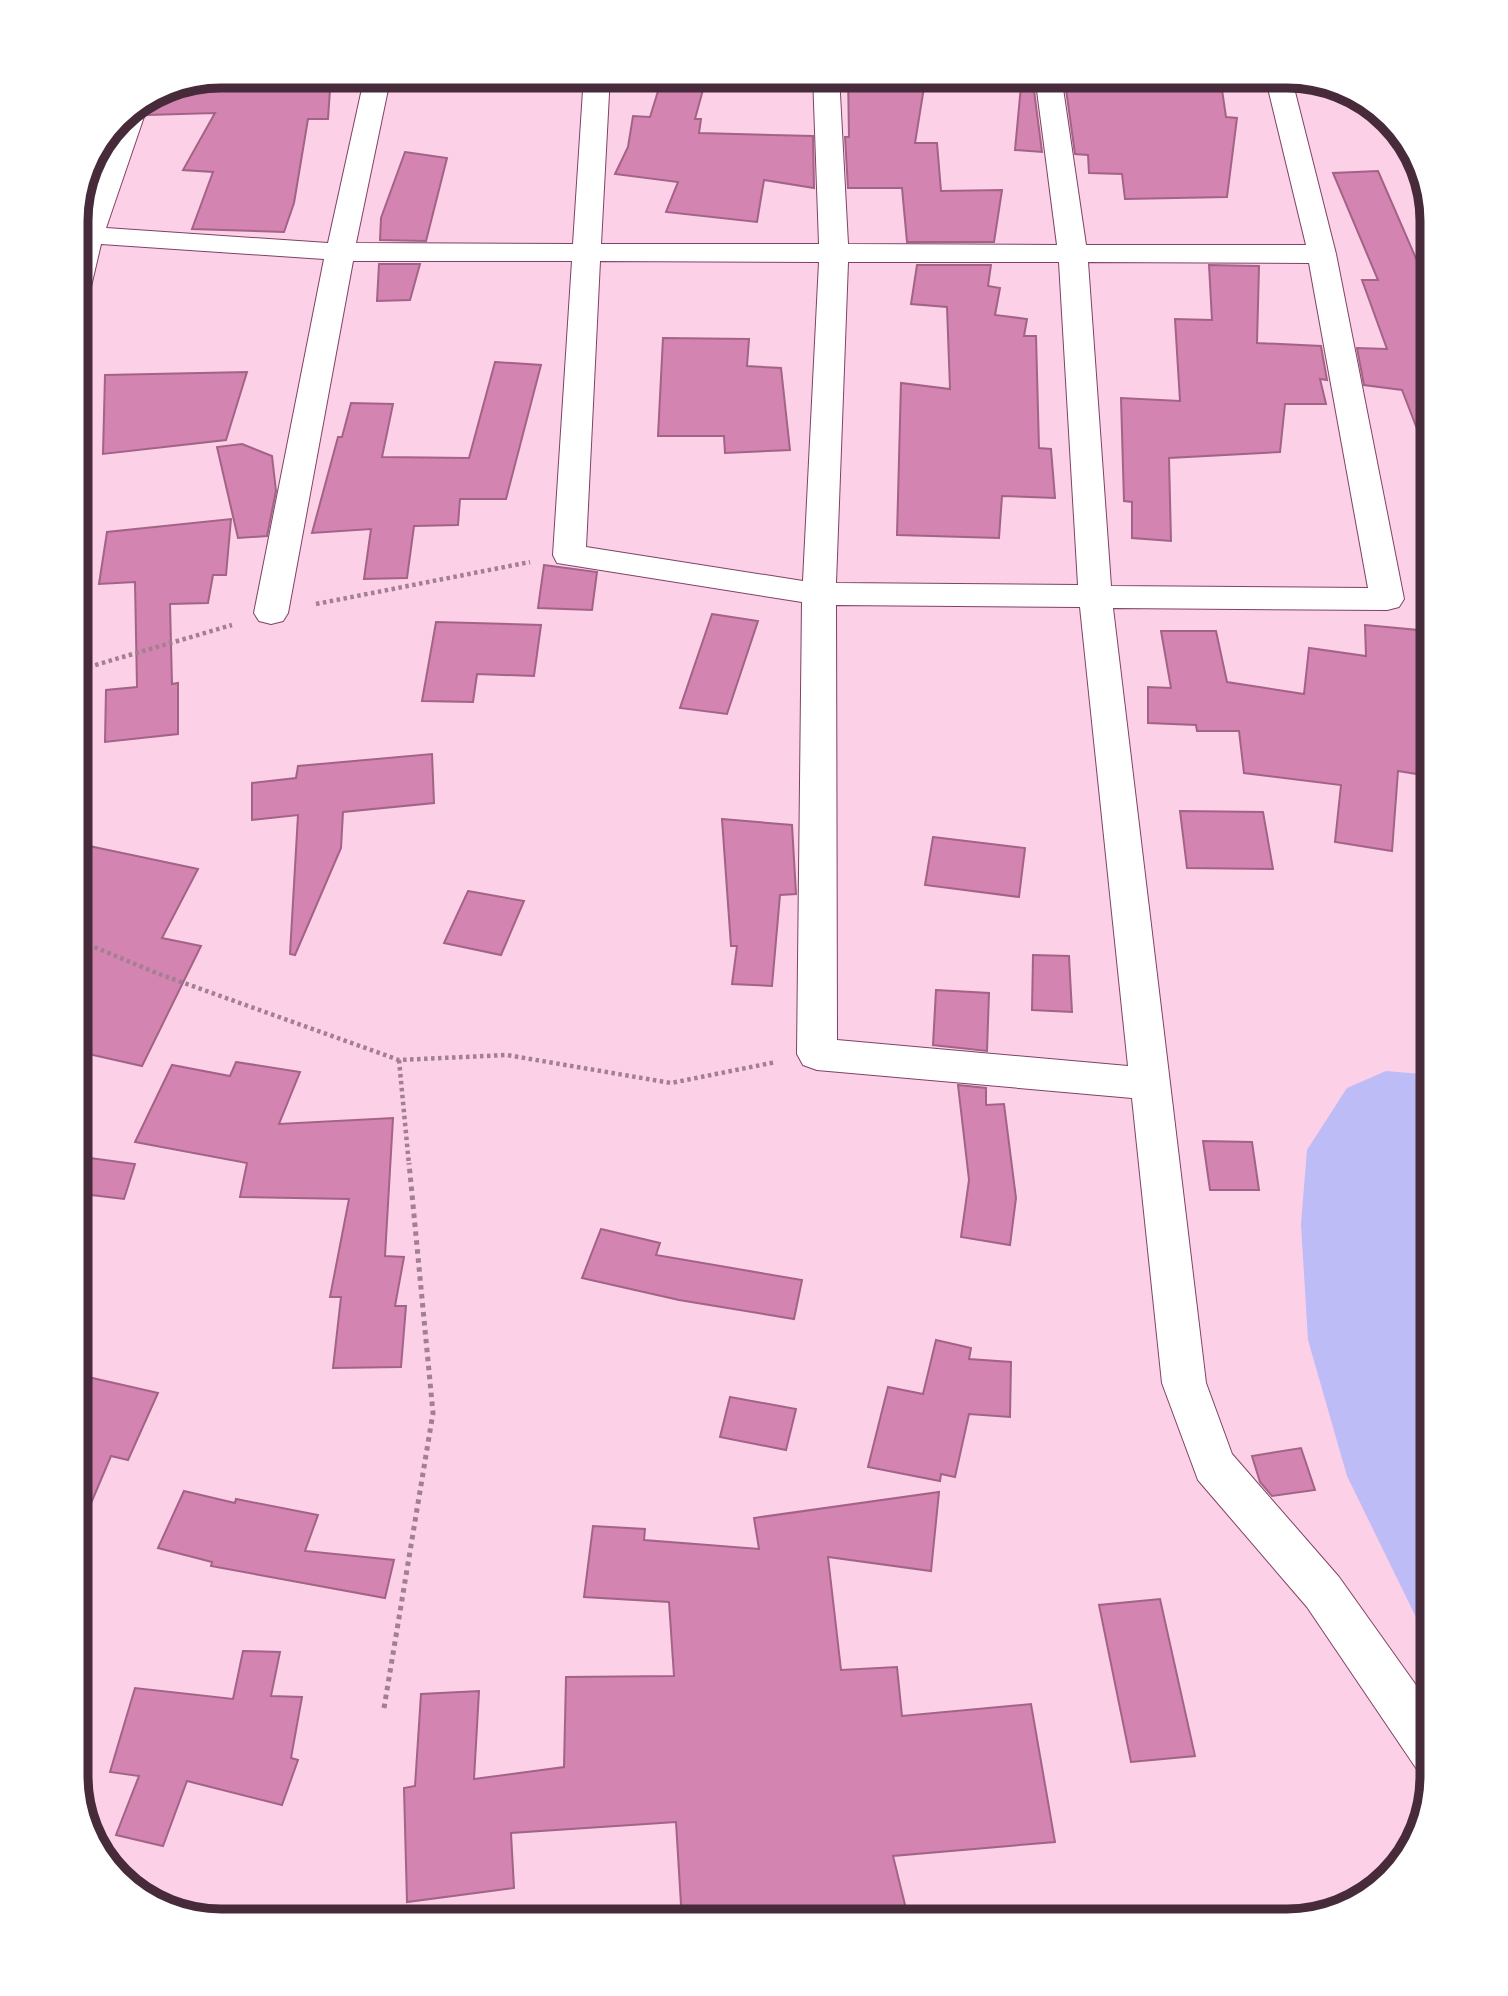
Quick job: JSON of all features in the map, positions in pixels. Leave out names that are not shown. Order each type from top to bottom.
[{"type":"street","points":[[271,613],[340,252],[375,88]]},
{"type":"street","points":[[596,88],[569,555],[819,594],[1387,599],[1322,254],[1281,88]]},
{"type":"street","points":[[827,88],[834,255],[819,594],[817,1054],[1150,1084]]},
{"type":"street","points":[[1050,88],[1073,256],[1095,597],[1184,1383],[1214,1466],[1323,1592],[1420,1732]]},
{"type":"street","points":[[88,239],[127,127]]},
{"type":"street","points":[[89,235],[340,252],[1073,256],[1322,254]]},
{"type":"path","points":[[88,667],[271,613],[569,555]]},
{"type":"path","points":[[88,944],[159,974],[399,1060],[507,1055],[671,1083],[817,1054]]},
{"type":"path","points":[[384,1708],[433,1413],[399,1060]]},
{"type":"shaded area","points":[[1386,1071],[1420,1074],[1420,1625],[1347,1476],[1308,1340],[1301,1224],[1307,1150],[1347,1088]]},
{"type":"building","points":[[330,88],[328,119],[308,119],[294,203],[284,232],[192,229],[213,172],[183,170],[215,113],[148,115],[150,108],[154,105],[195,90]]},
{"type":"building","points":[[659,88],[703,88],[695,119],[701,119],[699,133],[813,136],[814,188],[764,180],[757,222],[666,212],[678,182],[615,174],[628,147],[633,116],[650,117]]},
{"type":"building","points":[[848,88],[924,88],[915,143],[937,143],[941,191],[1002,190],[994,242],[907,242],[902,188],[848,188],[845,137],[849,137]]},
{"type":"building","points":[[1021,88],[1034,88],[1042,152],[1015,150]]},
{"type":"building","points":[[1066,88],[1222,88],[1226,117],[1237,118],[1227,197],[1125,199],[1122,174],[1089,173],[1088,155],[1075,154]]},
{"type":"building","points":[[405,152],[447,158],[426,241],[380,240],[381,218]]},
{"type":"building","points":[[1378,171],[1420,263],[1419,434],[1402,390],[1364,385],[1357,348],[1387,349],[1362,280],[1378,280],[1333,173]]},
{"type":"building","points":[[379,264],[420,264],[410,300],[377,301]]},
{"type":"building","points":[[917,265],[991,265],[988,286],[1000,288],[995,315],[1027,319],[1024,336],[1036,336],[1039,448],[1051,449],[1055,498],[1002,496],[999,538],[897,535],[901,383],[950,389],[947,307],[911,304]]},
{"type":"building","points":[[1209,265],[1259,266],[1257,343],[1321,346],[1327,380],[1320,379],[1326,404],[1285,404],[1280,452],[1169,458],[1171,541],[1132,538],[1132,502],[1124,501],[1121,398],[1180,401],[1175,319],[1212,320]]},
{"type":"building","points":[[663,338],[749,339],[747,366],[781,368],[790,450],[725,453],[724,436],[658,436]]},
{"type":"building","points":[[495,362],[541,365],[506,499],[460,499],[458,525],[414,526],[407,578],[364,579],[371,529],[312,533],[338,437],[342,437],[351,403],[393,404],[382,457],[469,458]]},
{"type":"building","points":[[247,372],[226,440],[103,454],[105,375]]},
{"type":"building","points":[[242,444],[272,456],[276,491],[267,536],[238,538],[217,447]]},
{"type":"building","points":[[231,519],[226,575],[213,575],[208,603],[170,604],[172,684],[178,683],[178,734],[105,742],[106,690],[137,687],[135,582],[99,584],[107,532]]},
{"type":"building","points":[[544,565],[597,572],[592,610],[538,608]]},
{"type":"building","points":[[712,614],[758,621],[727,714],[680,708]]},
{"type":"building","points":[[436,622],[541,625],[534,676],[477,674],[473,702],[422,701]]},
{"type":"building","points":[[1365,625],[1418,630],[1420,775],[1398,771],[1392,851],[1335,842],[1341,785],[1244,773],[1239,731],[1197,731],[1196,725],[1148,723],[1148,687],[1171,688],[1161,631],[1216,631],[1227,682],[1304,694],[1309,648],[1366,656]]},
{"type":"building","points":[[432,754],[434,803],[343,812],[341,848],[295,955],[290,954],[298,815],[252,820],[252,783],[296,778],[298,766]]},
{"type":"building","points":[[1180,811],[1263,812],[1273,869],[1187,868]]},
{"type":"building","points":[[722,819],[792,825],[796,894],[780,895],[772,986],[732,984],[737,946],[731,946]]},
{"type":"building","points":[[933,837],[1025,848],[1019,897],[925,885]]},
{"type":"building","points":[[88,846],[198,869],[162,938],[201,946],[142,1066],[88,1054]]},
{"type":"building","points":[[468,891],[524,901],[501,955],[444,943]]},
{"type":"building","points":[[1033,955],[1069,956],[1072,1012],[1032,1010]]},
{"type":"building","points":[[936,990],[989,993],[987,1051],[933,1045]]},
{"type":"building","points":[[236,1062],[300,1072],[279,1124],[393,1118],[385,1256],[404,1257],[395,1306],[406,1306],[401,1367],[333,1368],[341,1297],[330,1297],[349,1199],[240,1197],[247,1163],[135,1142],[172,1065],[230,1076]]},
{"type":"building","points":[[958,1085],[986,1088],[986,1105],[1004,1104],[1016,1198],[1010,1245],[961,1237],[969,1180]]},
{"type":"building","points":[[1203,1141],[1252,1142],[1259,1190],[1210,1190]]},
{"type":"building","points":[[88,1158],[135,1164],[124,1199],[88,1195]]},
{"type":"building","points":[[601,1229],[660,1243],[656,1255],[802,1280],[794,1319],[679,1300],[582,1278]]},
{"type":"building","points":[[936,1340],[971,1348],[969,1359],[1011,1362],[1010,1417],[969,1414],[955,1477],[941,1474],[940,1481],[868,1467],[888,1387],[923,1394]]},
{"type":"building","points":[[88,1377],[158,1393],[128,1460],[111,1456],[88,1510]]},
{"type":"building","points":[[730,1397],[796,1409],[786,1450],[720,1437]]},
{"type":"building","points":[[1301,1448],[1315,1490],[1272,1496],[1260,1482],[1252,1456]]},
{"type":"building","points":[[184,1491],[235,1503],[236,1499],[318,1515],[305,1551],[394,1560],[385,1598],[211,1566],[212,1562],[158,1548]]},
{"type":"building","points":[[939,1492],[931,1571],[828,1557],[841,1670],[897,1667],[902,1716],[1031,1704],[1055,1842],[893,1856],[906,1909],[681,1909],[676,1822],[511,1833],[514,1888],[407,1902],[404,1788],[415,1786],[421,1694],[479,1691],[474,1779],[564,1767],[566,1677],[674,1676],[669,1602],[584,1597],[593,1526],[645,1529],[644,1540],[759,1549],[754,1518]]},
{"type":"building","points":[[1160,1599],[1195,1756],[1131,1762],[1099,1605]]},
{"type":"building","points":[[243,1651],[280,1652],[271,1696],[302,1697],[291,1758],[298,1760],[282,1805],[187,1781],[163,1846],[116,1835],[139,1776],[110,1772],[135,1688],[233,1699]]}]
